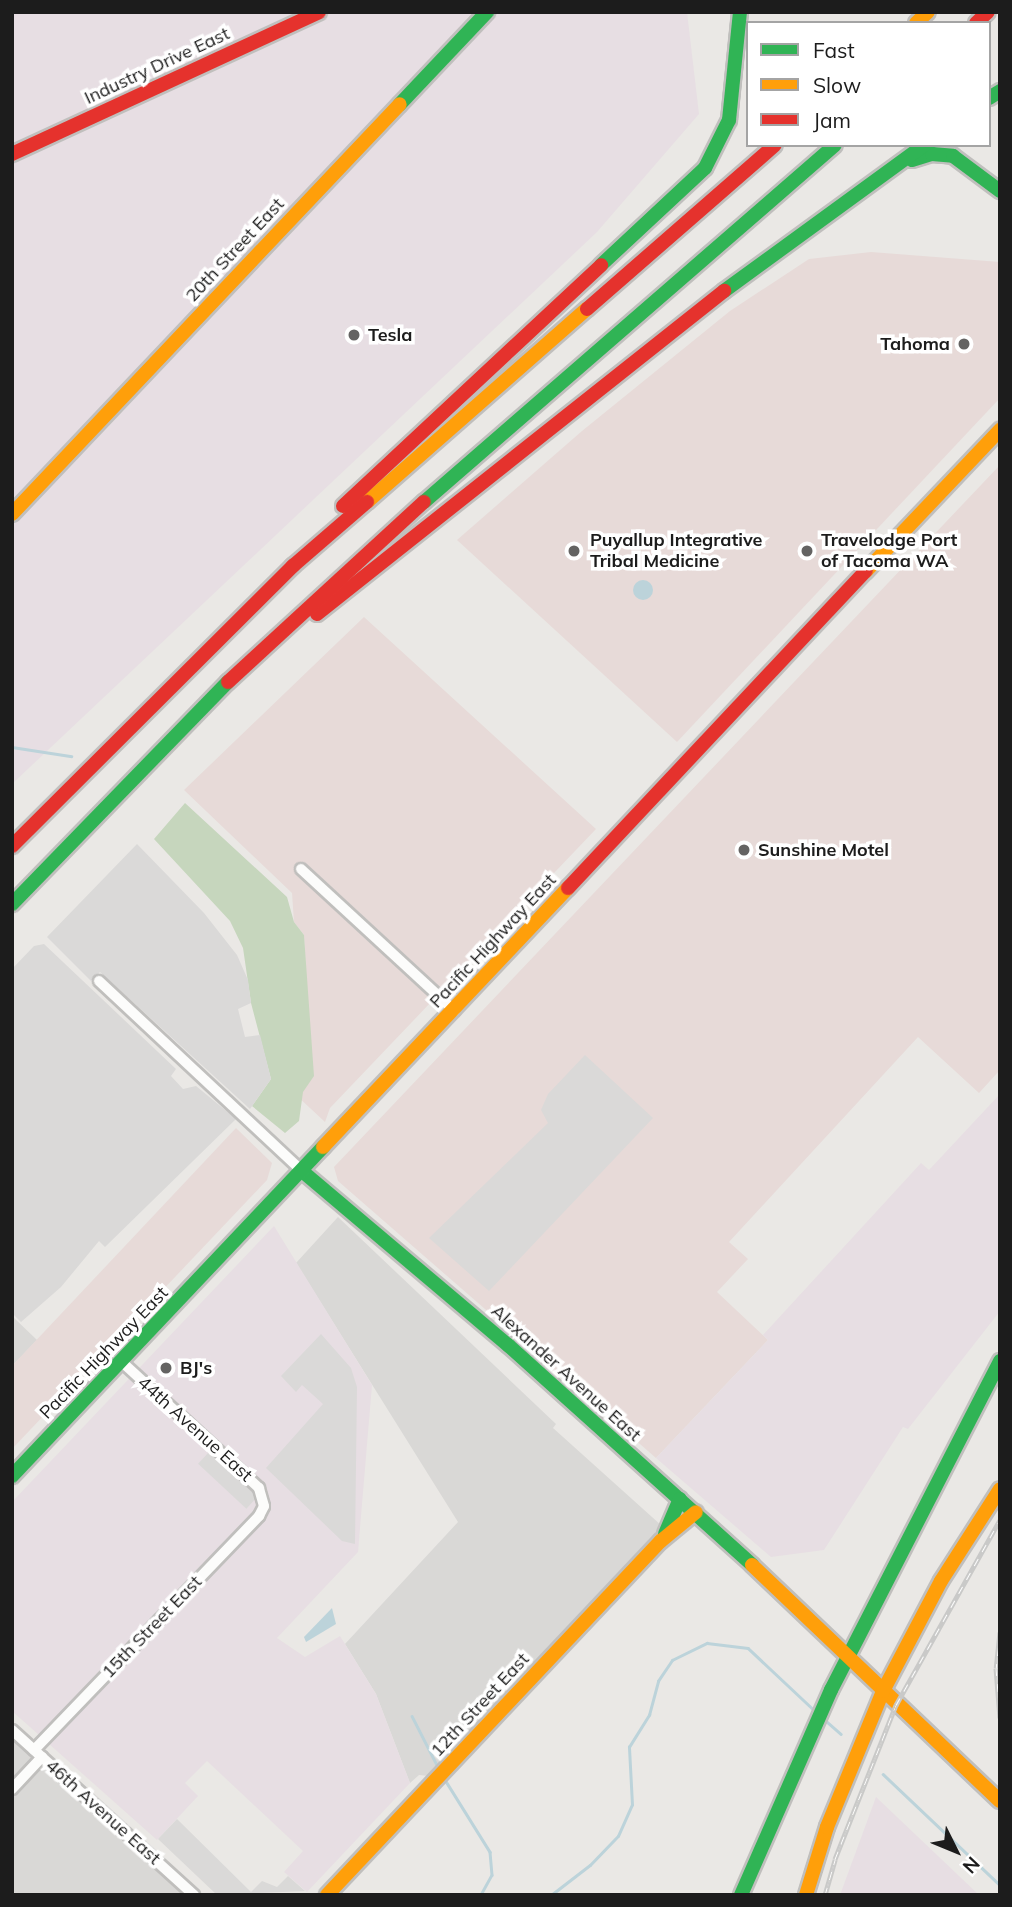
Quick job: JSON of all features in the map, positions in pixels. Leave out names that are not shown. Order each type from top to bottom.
[{"type":"main road","name":"Industry Drive East","points":[[12,155],[319,12]]},
{"type":"main road","points":[[293,566],[329,520],[408,442],[705,168],[729,120],[740,12]]},
{"type":"main road","name":"20th Street East","points":[[12,514],[480,15]]},
{"type":"main road","points":[[12,846],[102,752],[293,566],[773,147]]},
{"type":"main road","points":[[12,904],[193,717],[387,534],[833,147]]},
{"type":"main road","points":[[193,717],[376,565],[684,321],[921,147]]},
{"type":"main road","points":[[893,168],[942,154],[961,161],[1000,191]]},
{"type":"main road","name":"Pacific Highway East","points":[[12,1476],[1000,430]]},
{"type":"main road","name":"Alexander Avenue East","points":[[302,1171],[508,1345],[696,1512],[1000,1801]]},
{"type":"main road","points":[[741,1895],[831,1690],[1000,1361]]},
{"type":"main road","points":[[806,1895],[832,1814],[883,1691],[941,1581],[1000,1489]]},
{"type":"main road","name":"12th Street East","points":[[661,1541],[680,1499]]},
{"type":"main road","name":"12th Street East","points":[[327,1895],[661,1541],[696,1512]]},
{"type":"street","points":[[301,869],[454,1011]]},
{"type":"street","name":"Alexander Avenue East","points":[[99,981],[302,1171]]},
{"type":"street","name":"44th Avenue East","points":[[121,1361],[258,1487],[264,1501]]},
{"type":"street","name":"15th Street East","points":[[12,1789],[38,1753],[259,1516],[264,1501]]},
{"type":"street","name":"46th Avenue East","points":[[12,1730],[194,1895]]},
{"type":"shaded area","points":[[12,12],[687,12],[699,114],[597,232],[12,784]]},
{"type":"shaded area","points":[[871,252],[1000,262],[1000,398],[677,742],[457,540],[582,431],[730,311],[809,259]]},
{"type":"shaded area","points":[[1000,465],[1000,1070],[979,1093],[918,1037],[729,1242],[748,1259],[717,1292],[768,1340],[656,1458],[338,1181],[334,1167]]},
{"type":"shaded area","points":[[364,617],[596,829],[330,1108],[325,1122],[296,1095],[311,1074],[304,935],[294,922],[292,893],[184,790]]},
{"type":"shaded area","points":[[137,844],[204,913],[237,955],[248,980],[251,1003],[238,1009],[245,1037],[260,1035],[271,1079],[250,1109],[100,972],[91,981],[47,937]]},
{"type":"shaded area","points":[[44,944],[176,1069],[171,1076],[183,1089],[196,1086],[236,1119],[105,1247],[99,1241],[61,1287],[21,1322],[12,1313],[12,969],[34,946]]},
{"type":"shaded area","points":[[585,1055],[653,1118],[489,1291],[429,1238],[548,1123],[541,1110],[548,1094]]},
{"type":"shaded area","points":[[1000,1094],[1000,1311],[908,1429],[903,1427],[824,1550],[771,1557],[656,1458],[768,1340],[763,1335],[921,1163],[929,1170]]},
{"type":"shaded area","points":[[236,1128],[272,1163],[267,1180],[12,1449],[12,1366]]},
{"type":"shaded area","points":[[338,1217],[556,1424],[553,1428],[662,1526],[429,1776],[419,1775],[410,1783],[376,1694],[345,1644],[458,1522],[296,1263]]},
{"type":"shaded area","points":[[274,1226],[372,1385],[358,1552],[277,1638],[305,1657],[340,1636],[376,1694],[410,1783],[307,1892],[284,1872],[303,1851],[207,1761],[185,1783],[198,1796],[157,1840],[12,1711],[12,1502]]},
{"type":"shaded area","points":[[12,1316],[37,1340],[12,1366]]},
{"type":"shaded area","points":[[321,1334],[351,1368],[357,1387],[355,1544],[342,1541],[266,1468],[323,1404],[302,1385],[296,1392],[281,1376]]},
{"type":"shaded area","points":[[209,1452],[257,1497],[246,1509],[198,1464]]},
{"type":"shaded area","points":[[12,1734],[183,1895],[12,1895]]},
{"type":"shaded area","points":[[876,1797],[979,1895],[840,1895]]},
{"type":"shaded area","points":[[177,1819],[251,1892],[262,1881],[277,1887],[288,1876],[305,1891],[217,1895],[158,1839]]},
{"type":"green space","points":[[185,803],[287,897],[294,922],[304,935],[314,1076],[303,1092],[299,1121],[285,1133],[252,1106],[271,1079],[251,1003],[243,948],[230,921],[154,839]]},
{"type":"water","points":[[643,580],[650,583],[653,590],[650,597],[643,600],[636,597],[633,590],[636,583]]},
{"type":"water","points":[[332,1608],[336,1624],[306,1642],[304,1637]]},
{"type":"waterway","points":[[12,747],[71,756]]},
{"type":"waterway","points":[[551,1895],[590,1865],[618,1836],[632,1805],[629,1747],[649,1715],[658,1681],[672,1660],[707,1643],[748,1648],[815,1711]]},
{"type":"waterway","points":[[412,1716],[439,1769]]},
{"type":"waterway","points":[[825,1720],[841,1734]]},
{"type":"waterway","points":[[883,1774],[1000,1885]]},
{"type":"waterway","points":[[444,1778],[490,1852],[492,1875],[481,1895]]},
{"type":"railway","points":[[825,1895],[835,1859],[896,1705],[1000,1520]]},
{"type":"railway","points":[[1000,1632],[996,1668],[1000,1718]]},
{"type":"traffic: fast","points":[[400,104],[487,12]]},
{"type":"traffic: fast","points":[[601,265],[705,168],[729,120],[740,12]]},
{"type":"traffic: fast","points":[[991,97],[1000,91]]},
{"type":"traffic: fast","points":[[424,502],[833,147]]},
{"type":"traffic: fast","points":[[724,291],[921,147]]},
{"type":"traffic: fast","points":[[912,160],[932,154],[953,156],[1000,191]]},
{"type":"traffic: fast","points":[[12,904],[228,682]]},
{"type":"traffic: fast","points":[[12,1476],[323,1147]]},
{"type":"traffic: fast","points":[[302,1171],[508,1345],[752,1565]]},
{"type":"traffic: fast","points":[[741,1895],[831,1690],[1000,1361]]},
{"type":"traffic: fast","points":[[665,1534],[680,1499]]},
{"type":"traffic: slow","points":[[918,21],[928,12]]},
{"type":"traffic: slow","points":[[12,514],[400,104]]},
{"type":"traffic: slow","points":[[367,502],[587,309]]},
{"type":"traffic: slow","points":[[866,571],[1000,430]]},
{"type":"traffic: slow","points":[[323,1147],[568,888]]},
{"type":"traffic: slow","points":[[806,1895],[827,1827],[883,1691],[941,1581],[1000,1489]]},
{"type":"traffic: slow","points":[[327,1895],[661,1541],[696,1512]]},
{"type":"traffic: slow","points":[[752,1565],[1000,1801]]},
{"type":"traffic: jam","points":[[12,154],[319,12]]},
{"type":"traffic: jam","points":[[978,21],[988,12]]},
{"type":"traffic: jam","points":[[587,309],[773,147]]},
{"type":"traffic: jam","points":[[343,506],[601,265]]},
{"type":"traffic: jam","points":[[317,614],[724,291]]},
{"type":"traffic: jam","points":[[12,846],[293,566],[367,502]]},
{"type":"traffic: jam","points":[[228,682],[424,502]]},
{"type":"traffic: jam","points":[[568,888],[866,571]]},
{"type":"place","name":"Tesla","points":[[354,335]]},
{"type":"place","name":"Tahoma","points":[[964,344]]},
{"type":"place","name":"Puyallup Integrative Tribal Medicine","points":[[574,551]]},
{"type":"place","name":"Travelodge Port of Tacoma WA","points":[[807,551]]},
{"type":"place","name":"Sunshine Motel","points":[[744,850]]},
{"type":"place","name":"BJ's","points":[[166,1368]]}]
